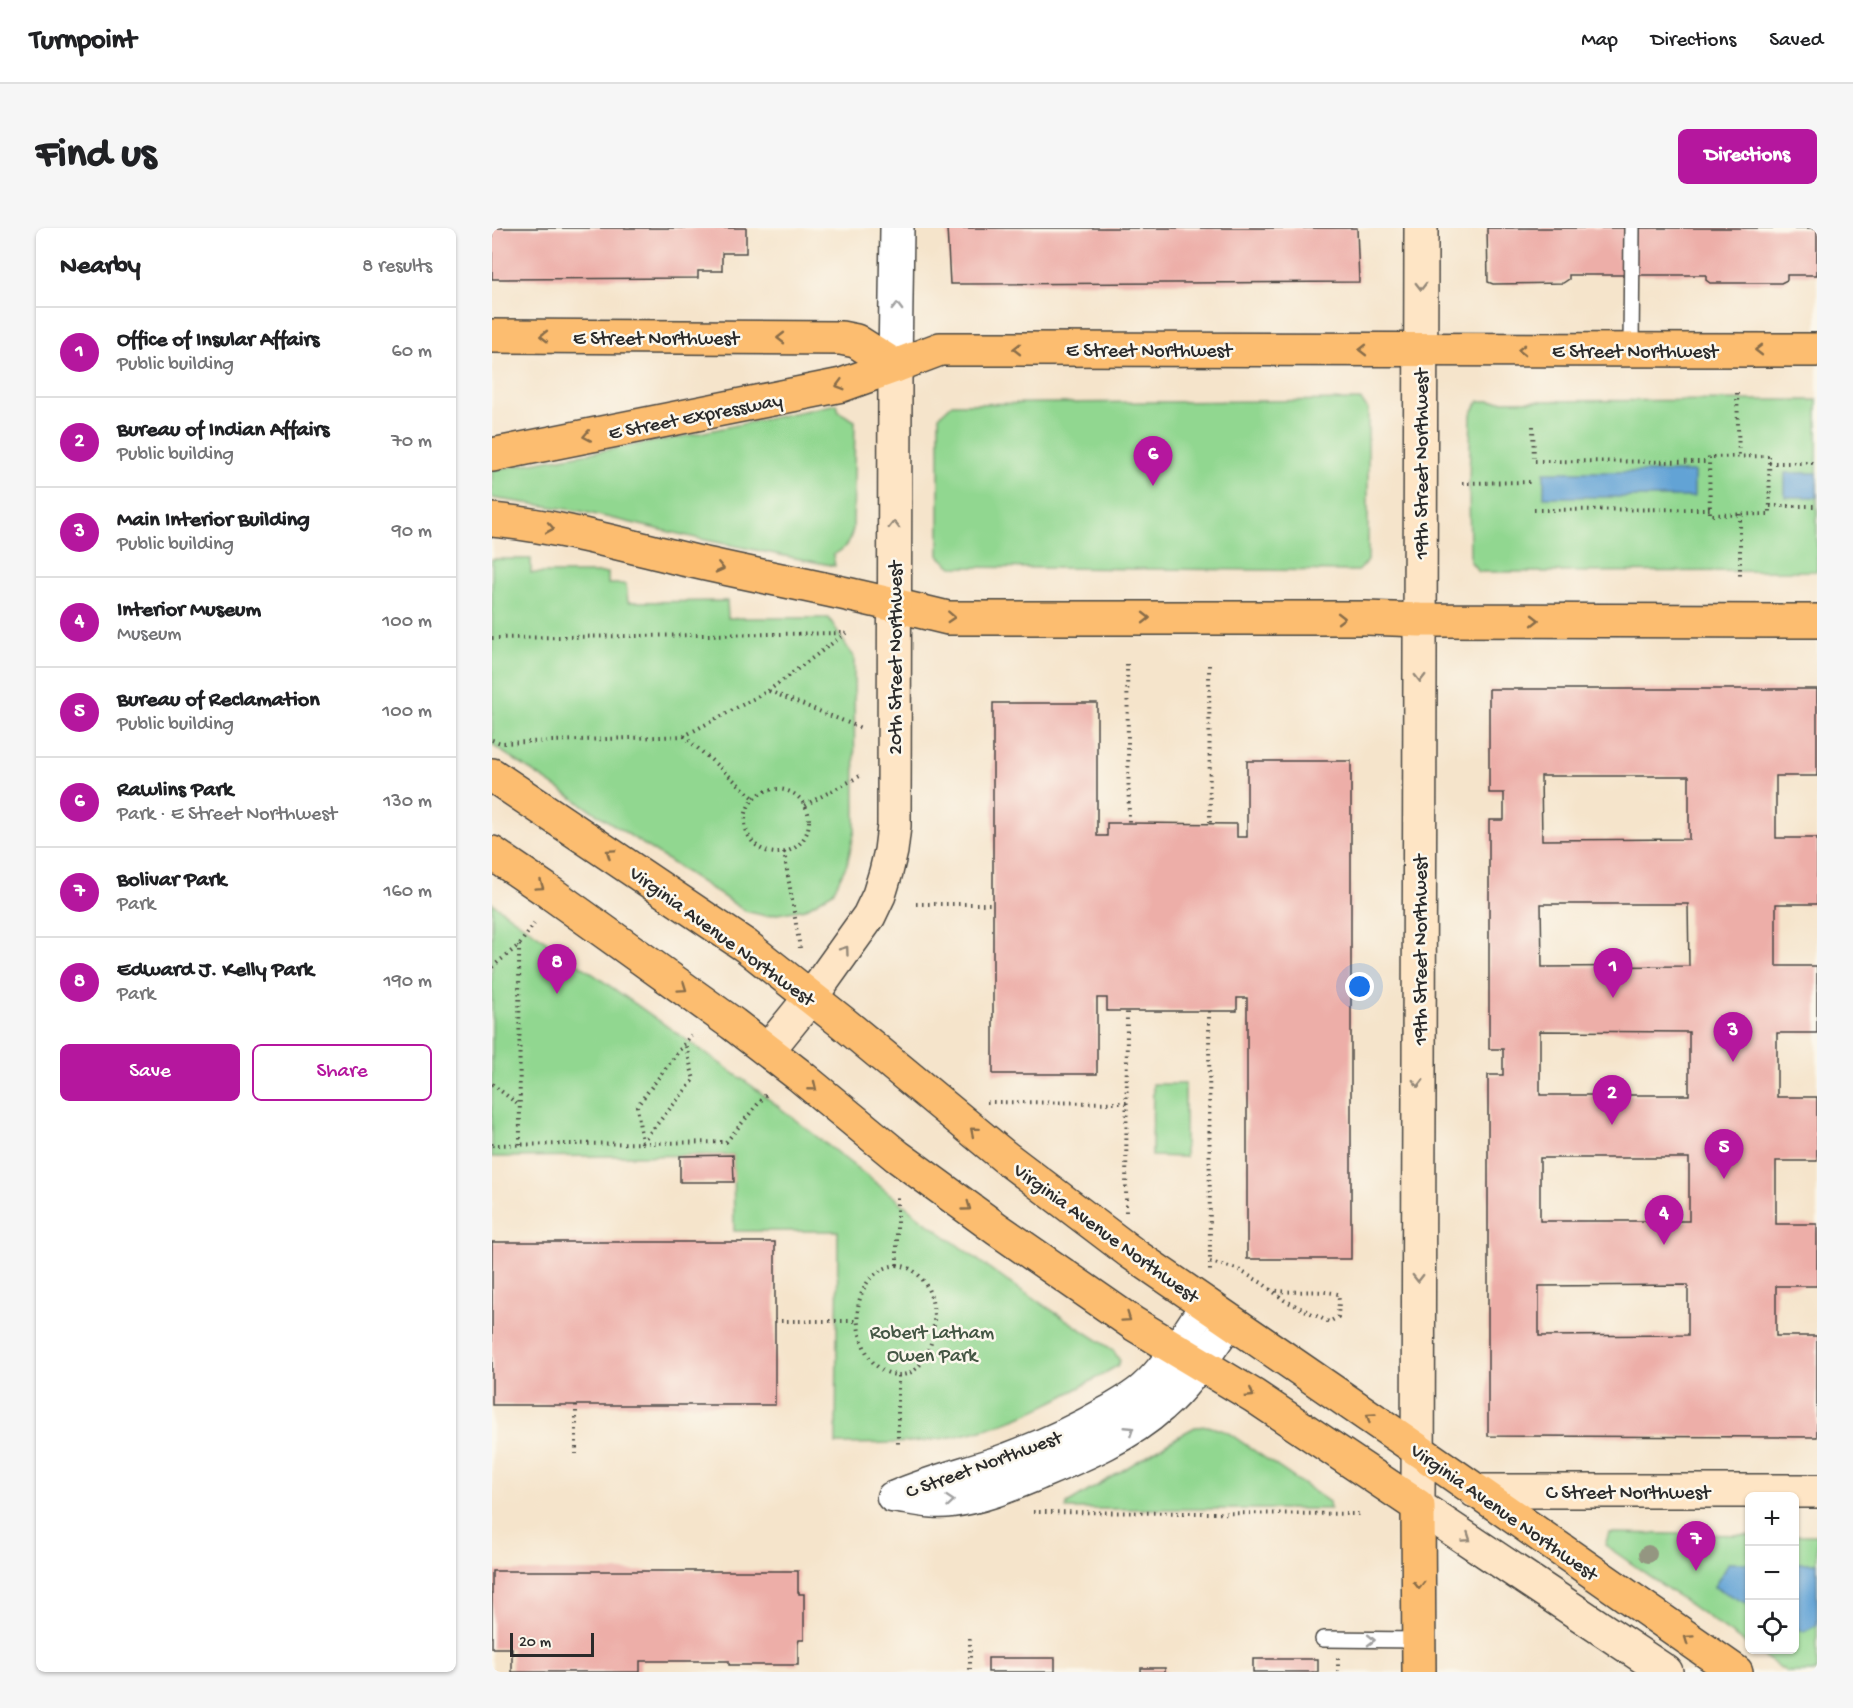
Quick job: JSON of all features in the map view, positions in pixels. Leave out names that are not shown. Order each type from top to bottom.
[{"type":"main road","name":"19th Street Northwest","points":[[1419,1672],[1421,228]]},
{"type":"main road","name":"E Street Northwest","points":[[492,336],[842,339],[856,341],[895,366],[940,349],[1817,350]]},
{"type":"main road","name":"E Street Expressway","points":[[492,454],[842,385],[895,366]]},
{"type":"main road","name":"20th Street Northwest","points":[[768,1050],[811,997],[869,916],[879,895],[891,851],[894,826],[895,366]]},
{"type":"main road","points":[[492,520],[582,534],[948,618],[1817,621]]},
{"type":"main road","name":"Virginia Avenue Northwest","points":[[492,775],[746,946],[1054,1196],[1133,1254],[1216,1301],[1475,1491],[1736,1672]]},
{"type":"main road","points":[[492,853],[768,1050],[897,1156],[939,1187],[1134,1324],[1254,1396],[1666,1672]]},
{"type":"main road","name":"C Street Northwest","points":[[1475,1491],[1817,1491]]},
{"type":"street","name":"20th Street Northwest","points":[[895,366],[897,228]]},
{"type":"street","name":"C Street Northwest","points":[[1188,1356],[1157,1373],[1141,1390],[1098,1417],[1040,1445],[1008,1458],[946,1476],[892,1497],[950,1503],[1008,1487],[1064,1464],[1119,1437],[1161,1409],[1180,1390],[1188,1356],[1216,1301]]},
{"type":"lane","points":[[1631,350],[1632,228]]},
{"type":"lane","points":[[1323,1640],[1419,1640]]},
{"type":"path","points":[[1737,393],[1739,457]]},
{"type":"path","points":[[1533,426],[1534,461],[1709,462]]},
{"type":"path","points":[[1769,456],[1770,514],[1710,515],[1709,457],[1739,457],[1769,456]]},
{"type":"path","points":[[1769,463],[1817,463]]},
{"type":"path","points":[[1462,483],[1534,482]]},
{"type":"path","points":[[1770,506],[1817,506]]},
{"type":"path","points":[[1534,510],[1710,509]]},
{"type":"path","points":[[1740,514],[1740,577]]},
{"type":"path","points":[[492,638],[846,633],[768,691],[684,736],[501,743],[492,740]]},
{"type":"path","points":[[1127,664],[1129,823]]},
{"type":"path","points":[[1209,665],[1210,824]]},
{"type":"path","points":[[768,691],[861,728]]},
{"type":"path","points":[[684,736],[754,798]]},
{"type":"path","points":[[805,805],[860,776]]},
{"type":"path","points":[[776,789],[787,790],[797,796],[805,805],[808,816],[808,828],[803,839],[794,847],[783,852],[772,852],[752,841],[746,830],[744,819],[747,808],[754,798],[764,791],[776,789]]},
{"type":"path","points":[[783,852],[800,949]]},
{"type":"path","points":[[916,904],[993,904]]},
{"type":"path","points":[[492,967],[519,945],[534,924]]},
{"type":"path","points":[[519,945],[520,1145]]},
{"type":"path","points":[[1126,1213],[1127,1011]]},
{"type":"path","points":[[1209,1011],[1210,1262],[1216,1301]]},
{"type":"path","points":[[642,1143],[637,1106],[691,1035]]},
{"type":"path","points":[[642,1143],[694,1080],[685,1042]]},
{"type":"path","points":[[492,1084],[520,1106]]},
{"type":"path","points":[[492,1145],[726,1142],[768,1092]]},
{"type":"path","points":[[987,1102],[1127,1103]]},
{"type":"path","points":[[897,1193],[897,1265]]},
{"type":"path","points":[[1210,1262],[1237,1269],[1262,1283],[1284,1300],[1329,1322],[1338,1317],[1338,1294],[1330,1292],[1287,1293],[1272,1290]]},
{"type":"path","points":[[889,1266],[906,1266],[921,1276],[931,1294],[932,1342],[926,1357],[915,1371],[898,1376],[884,1371],[872,1362],[864,1345],[858,1321],[860,1297],[867,1281],[878,1270],[889,1266]]},
{"type":"path","points":[[775,1321],[858,1321]]},
{"type":"path","points":[[898,1376],[898,1449]]},
{"type":"path","points":[[576,1405],[576,1454]]},
{"type":"path","points":[[1033,1512],[1362,1514]]},
{"type":"path","points":[[970,1638],[970,1672]]},
{"type":"green space","points":[[1361,400],[1368,410],[1368,561],[1358,571],[952,567],[939,556],[939,416],[952,404]]},
{"type":"green space","points":[[1817,400],[1817,571],[1479,572],[1470,561],[1471,414],[1479,401]]},
{"type":"green space","points":[[837,404],[839,412],[855,421],[853,529],[846,545],[833,555],[835,566],[696,538],[580,511],[492,498],[492,470],[681,437]]},
{"type":"green space","points":[[492,559],[531,559],[531,573],[608,573],[608,584],[626,584],[628,602],[727,601],[728,618],[829,618],[854,658],[855,830],[847,864],[833,892],[805,909],[766,916],[745,911],[492,745]]},
{"type":"green space","name":"Robert Latham Owen Park","points":[[492,903],[752,1086],[922,1219],[1008,1282],[1113,1350],[1120,1361],[1117,1366],[1046,1405],[989,1428],[953,1437],[920,1441],[836,1444],[838,1231],[734,1231],[733,1155],[492,1157]]},
{"type":"green space","points":[[1153,1084],[1185,1084],[1185,1157],[1152,1156]]},
{"type":"green space","points":[[1208,1426],[1227,1432],[1329,1502],[1330,1509],[1066,1509],[1067,1504],[1184,1433],[1195,1427]]},
{"type":"green space","points":[[1609,1533],[1745,1535],[1745,1643],[1605,1545]]},
{"type":"green space","points":[[1799,1535],[1817,1535],[1817,1672],[1787,1672],[1760,1654],[1799,1654]]},
{"type":"water","points":[[1544,472],[1694,472],[1694,497],[1544,497]]},
{"type":"water","points":[[1785,473],[1817,473],[1817,497],[1785,497]]},
{"type":"water","points":[[1728,1563],[1745,1563],[1745,1603],[1714,1587]]},
{"type":"water","points":[[1799,1563],[1817,1563],[1817,1625],[1804,1632],[1799,1629]]},
{"type":"building","points":[[492,228],[746,228],[746,253],[722,253],[722,271],[698,271],[698,278],[492,279]]},
{"type":"building","points":[[947,228],[1357,228],[1359,282],[950,284]]},
{"type":"building","points":[[1487,228],[1817,228],[1817,275],[1787,275],[1787,280],[1781,283],[1710,283],[1706,280],[1706,275],[1569,275],[1569,279],[1563,283],[1493,284],[1488,282]]},
{"type":"building","points":[[1489,689],[1817,689],[1817,776],[1776,776],[1776,838],[1817,838],[1817,904],[1776,904],[1776,966],[1817,966],[1817,1033],[1777,1033],[1777,1097],[1817,1097],[1817,1161],[1776,1161],[1776,1224],[1817,1224],[1817,1286],[1776,1286],[1776,1336],[1817,1336],[1817,1437],[1488,1436],[1488,1075],[1503,1075],[1503,1049],[1489,1049],[1489,820],[1504,820],[1504,793],[1489,793]],"holes":[[[1541,776],[1689,776],[1689,839],[1542,840]],[[1541,904],[1688,904],[1689,966],[1542,967]],[[1540,1031],[1689,1032],[1689,1095],[1540,1095]],[[1540,1158],[1689,1158],[1689,1221],[1540,1221]],[[1688,1285],[1688,1335],[1539,1336],[1539,1286]]]},
{"type":"building","points":[[993,703],[1097,703],[1097,836],[1107,836],[1107,823],[1129,823],[1237,824],[1237,837],[1247,837],[1247,761],[1351,761],[1351,1259],[1247,1259],[1247,998],[1237,998],[1237,1011],[1107,1011],[1107,998],[1097,998],[1097,1074],[993,1074]]},
{"type":"building","points":[[733,1155],[734,1182],[680,1182],[680,1156]]},
{"type":"building","points":[[492,1242],[775,1242],[775,1405],[492,1405]]},
{"type":"building","points":[[492,1571],[798,1571],[798,1592],[804,1594],[804,1640],[799,1640],[798,1644],[798,1665],[729,1665],[729,1661],[640,1661],[640,1672],[512,1672],[512,1648],[492,1648]]},
{"type":"building","points":[[988,1658],[1055,1658],[1055,1672],[988,1672]]},
{"type":"building","points":[[1253,1659],[1318,1659],[1318,1672],[1253,1672]]},
{"type":"building","points":[[1141,1668],[1165,1668],[1165,1672],[1141,1672]]},
{"type":"place","name":"Rawlins Park","points":[[1153,486]]},
{"type":"place","name":"Edward J. Kelly Park","points":[[557,994]]},
{"type":"place","name":"Office of Insular Affairs","points":[[1613,998]]},
{"type":"place","name":"Main Interior Building","points":[[1733,1062]]},
{"type":"place","name":"Bureau of Indian Affairs","points":[[1612,1125]]},
{"type":"place","name":"Bureau of Reclamation","points":[[1724,1179]]},
{"type":"place","name":"Interior Museum","points":[[1664,1245]]},
{"type":"place","name":"Bolivar Park","points":[[1696,1571]]}]
